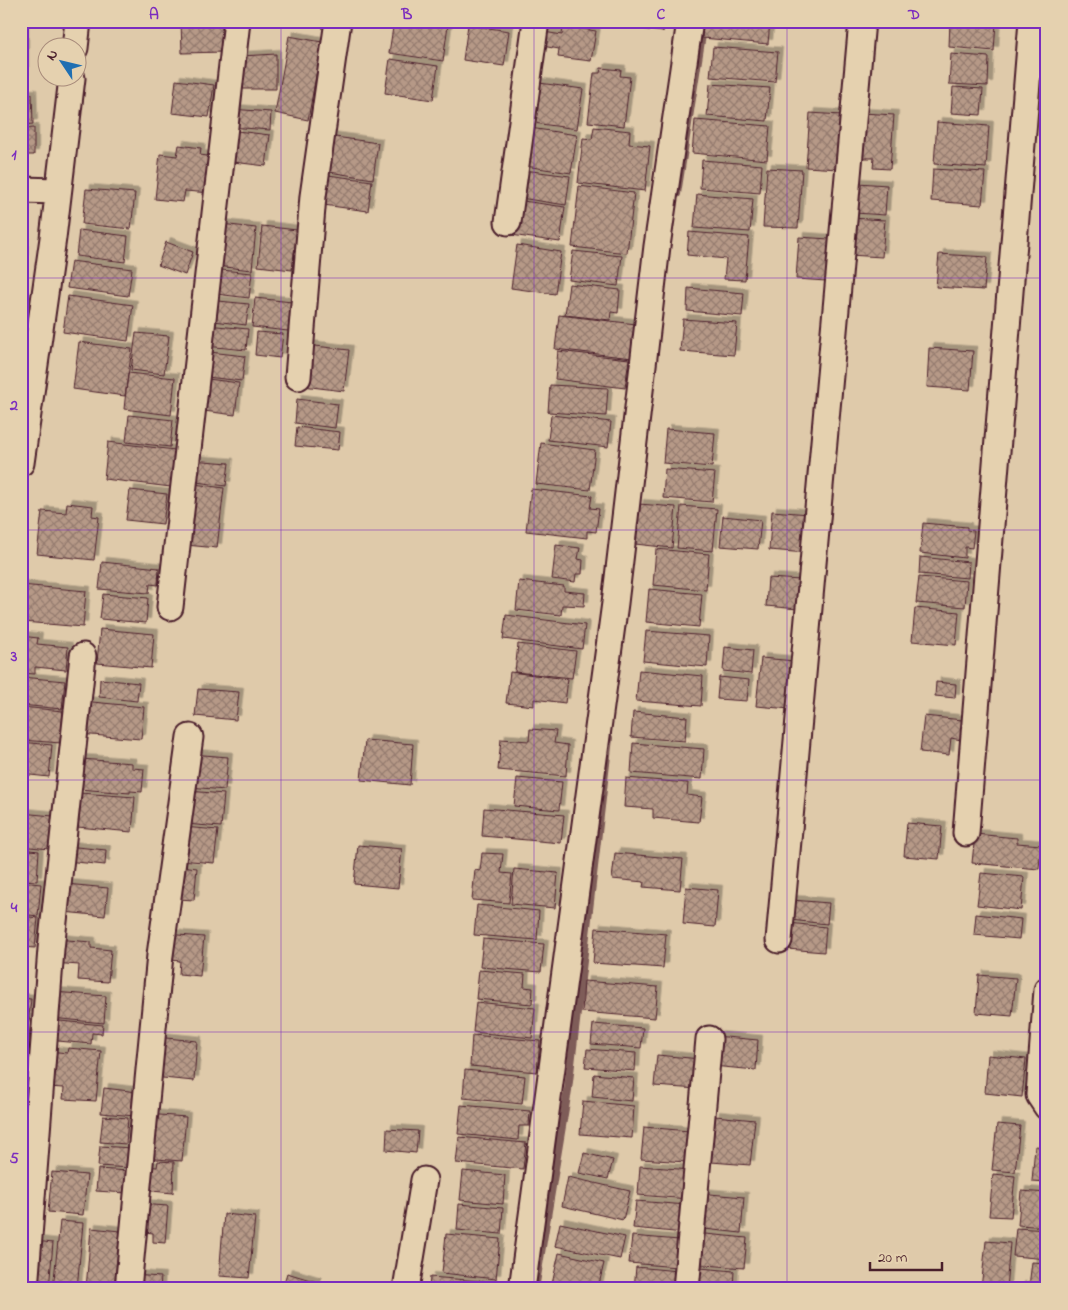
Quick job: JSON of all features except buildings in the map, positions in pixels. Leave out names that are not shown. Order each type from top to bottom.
[{"type":"street","points":[[76,38],[78,21]]},
{"type":"street","points":[[170,607],[236,21]]},
{"type":"street","points":[[298,376],[313,196],[338,21]]},
{"type":"street","points":[[508,222],[536,21]]},
{"type":"street","points":[[522,1289],[588,816],[660,226],[690,21]]},
{"type":"street","points":[[779,940],[862,21]]},
{"type":"street","points":[[966,833],[1032,21]]},
{"type":"street","points":[[21,463],[23,436],[43,318],[71,88]]},
{"type":"street","points":[[21,190],[58,191]]},
{"type":"street","points":[[25,1289],[51,949],[83,656]]},
{"type":"street","points":[[128,1289],[160,955],[190,737]]},
{"type":"street","points":[[1047,990],[1039,1095],[1047,1107]]},
{"type":"street","points":[[686,1289],[709,1039]]},
{"type":"street","points":[[406,1289],[424,1180]]},
{"type":"waterway","points":[[677,194],[704,22]]},
{"type":"waterway","points":[[535,1289],[568,1090],[609,738]]}]
